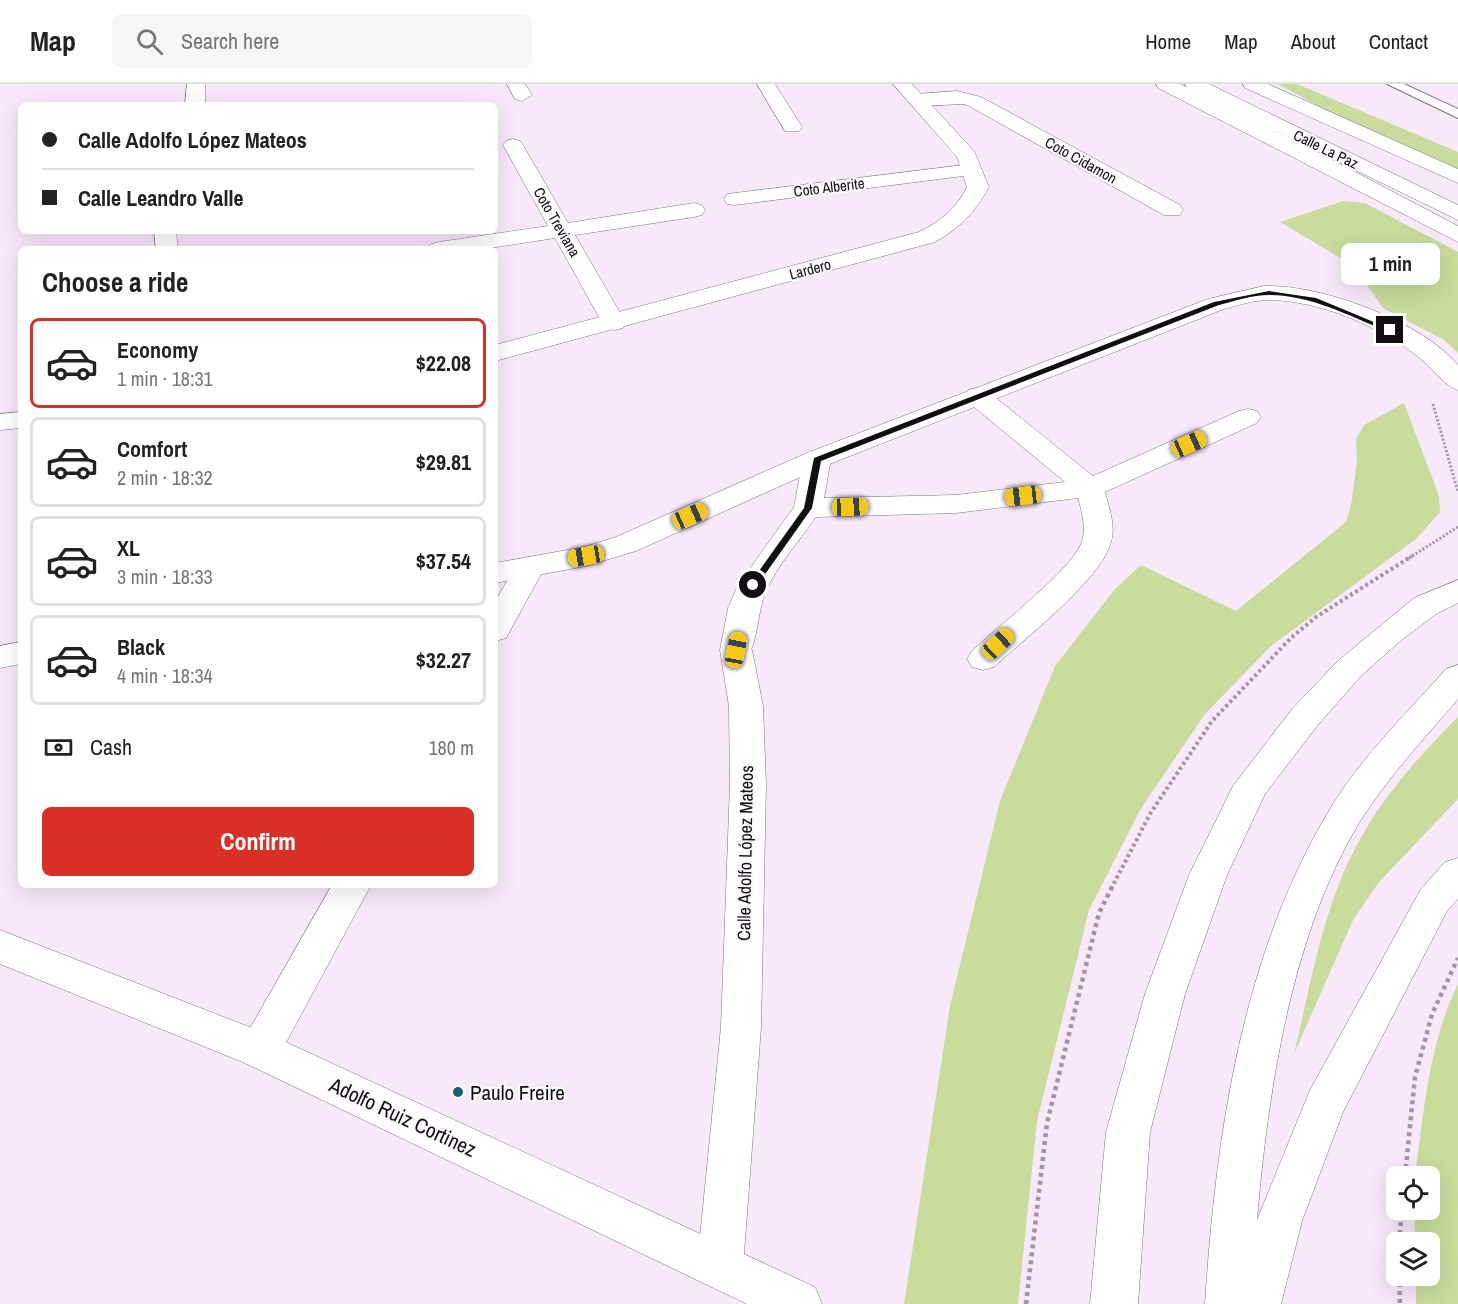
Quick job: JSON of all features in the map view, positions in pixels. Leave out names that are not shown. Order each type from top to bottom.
[{"type":"main road","points":[[195,102],[196,84]]},
{"type":"main road","points":[[766,84],[792,127]]},
{"type":"main road","name":"Lardero","points":[[498,352],[927,237],[954,223],[969,205],[978,187],[967,155],[902,84]]},
{"type":"main road","points":[[1165,84],[1291,146],[1458,235]]},
{"type":"main road","name":"Calle La Paz","points":[[1194,84],[1458,213]]},
{"type":"main road","name":"Calle La Paz","points":[[1219,84],[1458,202]]},
{"type":"main road","points":[[1252,84],[1458,177]]},
{"type":"main road","name":"Coto Cidamon","points":[[917,100],[957,97],[974,101],[1172,210]]},
{"type":"main road","name":"Coto Treviana","points":[[513,145],[614,322]]},
{"type":"main road","name":"Coto Alberite","points":[[735,200],[972,170]]},
{"type":"main road","points":[[460,246],[694,210]]},
{"type":"main road","points":[[498,572],[586,556],[626,544],[817,459],[977,396],[1216,304],[1269,293],[1314,299],[1379,324],[1441,361],[1458,382]]},
{"type":"main road","points":[[977,396],[1090,488],[1098,525],[1095,546],[1076,571],[983,659]]},
{"type":"main road","points":[[808,508],[956,504],[1090,488],[1248,417]]},
{"type":"main road","points":[[0,422],[18,420]]},
{"type":"main road","name":"Calle Adolfo López Mateos","points":[[720,1267],[741,1026],[748,783],[746,706],[736,650],[744,608],[753,585],[808,508],[817,459]]},
{"type":"main road","points":[[498,625],[530,567]]},
{"type":"main road","points":[[1114,1304],[1128,1132],[1165,994],[1217,855],[1251,786],[1305,717],[1350,668],[1388,634],[1425,606],[1458,590]]},
{"type":"main road","points":[[0,657],[18,654]]},
{"type":"main road","points":[[1229,1304],[1242,1150],[1264,1035],[1286,951],[1311,882],[1346,814],[1397,748],[1458,677]]},
{"type":"main road","points":[[1257,1304],[1279,1221],[1325,1104],[1434,900],[1458,873]]},
{"type":"main road","points":[[260,1050],[350,888]]},
{"type":"main road","name":"Adolfo Ruiz Cortinez","points":[[0,947],[260,1050],[798,1304]]},
{"type":"lane","points":[[1393,84],[1458,114]]},
{"type":"path","points":[[1431,399],[1458,492]]},
{"type":"path","points":[[1450,459],[1458,459]]},
{"type":"path","points":[[1406,1166],[1415,1077],[1432,1014],[1458,958]]},
{"type":"path","points":[[1399,1286],[1400,1304]]},
{"type":"green space","points":[[1278,84],[1297,84],[1458,152],[1458,173],[1346,121]]},
{"type":"green space","points":[[1344,201],[1365,203],[1458,252],[1458,353],[1444,340],[1383,308],[1354,266],[1280,222]]},
{"type":"green space","points":[[1404,403],[1439,496],[1440,512],[1416,539],[1271,646],[1205,714],[1140,810],[1089,910],[1037,1121],[1018,1304],[904,1304],[950,1006],[1000,801],[1055,666],[1115,589],[1141,565],[1236,611],[1346,522],[1352,500],[1357,460],[1356,439],[1364,425]]},
{"type":"green space","points":[[1458,717],[1458,799],[1379,882],[1353,920],[1294,1054],[1327,919],[1358,843],[1391,792]]},
{"type":"green space","points":[[1458,984],[1458,1304],[1416,1304],[1416,1286],[1440,1286],[1440,1232],[1415,1232],[1415,1220],[1440,1220],[1440,1166],[1416,1166],[1429,1078],[1448,1007]]},
{"type":"place","name":"Paulo Freire","points":[[458,1092]]},
{"type":"route","points":[[753,585],[808,508],[817,459],[1216,304],[1246,296],[1269,293],[1314,299],[1390,330]]}]
